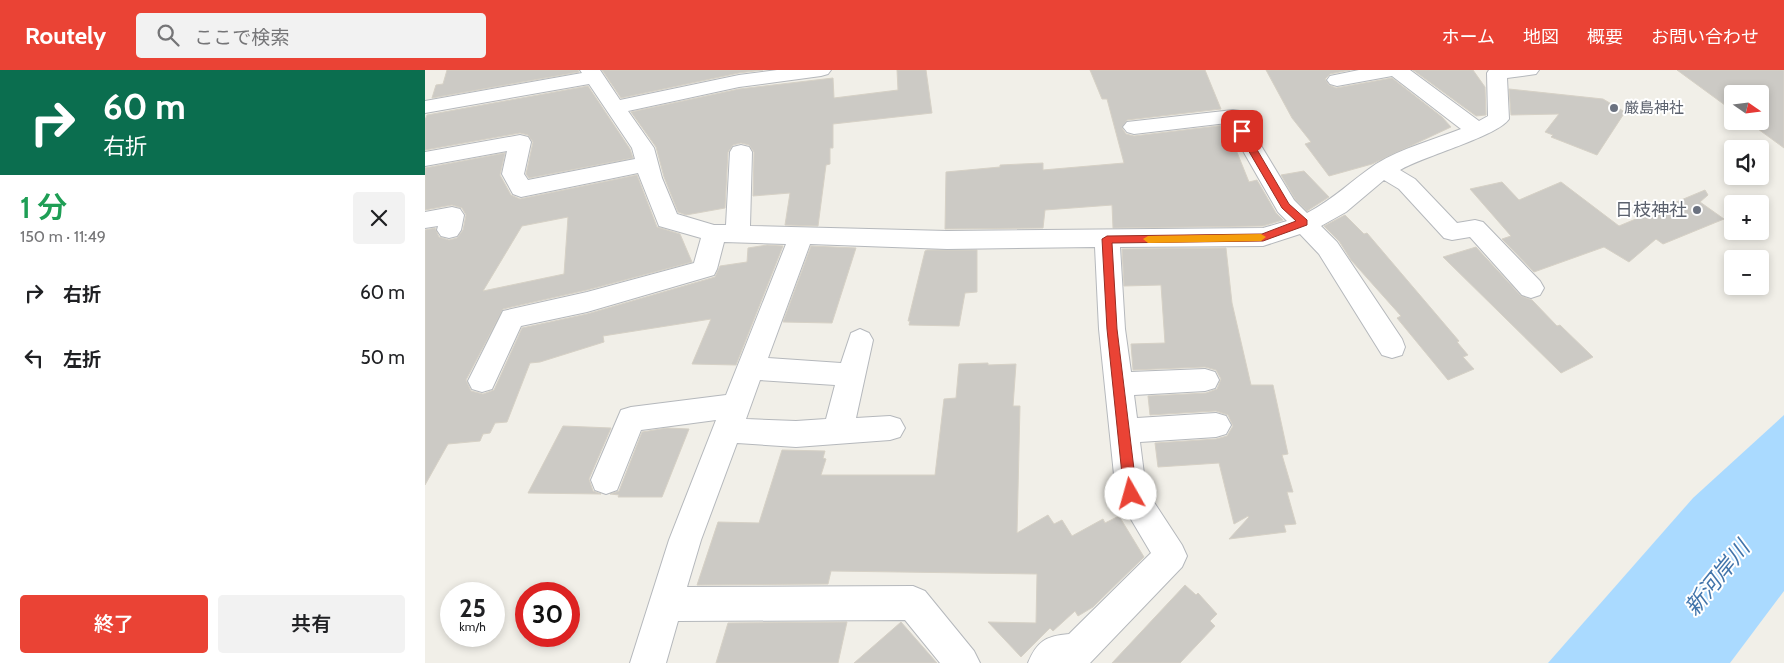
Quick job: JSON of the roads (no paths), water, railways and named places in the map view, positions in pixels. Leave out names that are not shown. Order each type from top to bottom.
[{"type":"street","points":[[615,107],[738,76],[821,70]]},
{"type":"street","points":[[1337,80],[1391,70]]},
{"type":"street","points":[[1397,70],[1477,131]]},
{"type":"street","points":[[425,107],[592,73],[643,148],[646,164],[667,220],[726,233],[947,240],[1263,237],[1329,212],[1384,170],[1422,150],[1477,131],[1499,119],[1497,73],[1529,70]]},
{"type":"street","points":[[1134,127],[1233,116],[1286,206],[1328,248],[1393,347]]},
{"type":"street","points":[[425,159],[520,142],[513,174],[521,189],[646,164]]},
{"type":"street","points":[[482,381],[511,318],[587,302],[705,269],[726,233],[741,152]]},
{"type":"street","points":[[1384,170],[1407,184],[1452,232],[1475,228],[1531,288]]},
{"type":"street","points":[[425,220],[452,215],[449,230]]},
{"type":"street","points":[[648,663],[685,540],[801,236]]},
{"type":"street","points":[[1046,663],[1055,654],[1077,651],[1171,556],[1131,494],[1112,329],[1107,239]]},
{"type":"street","points":[[839,431],[861,340]]},
{"type":"street","points":[[750,368],[852,375]]},
{"type":"street","points":[[1118,384],[1205,380]]},
{"type":"street","points":[[606,480],[631,419],[730,418],[796,434],[890,428]]},
{"type":"street","points":[[1123,431],[1217,425]]},
{"type":"street","points":[[666,604],[913,603],[962,663]]},
{"type":"water","name":"新河岸川","points":[[1784,415],[1784,591],[1730,663],[1548,663],[1693,498]]},
{"type":"place","name":"厳島神社","points":[[1614,108]]},
{"type":"place","name":"日枝神社","points":[[1697,210]]}]
